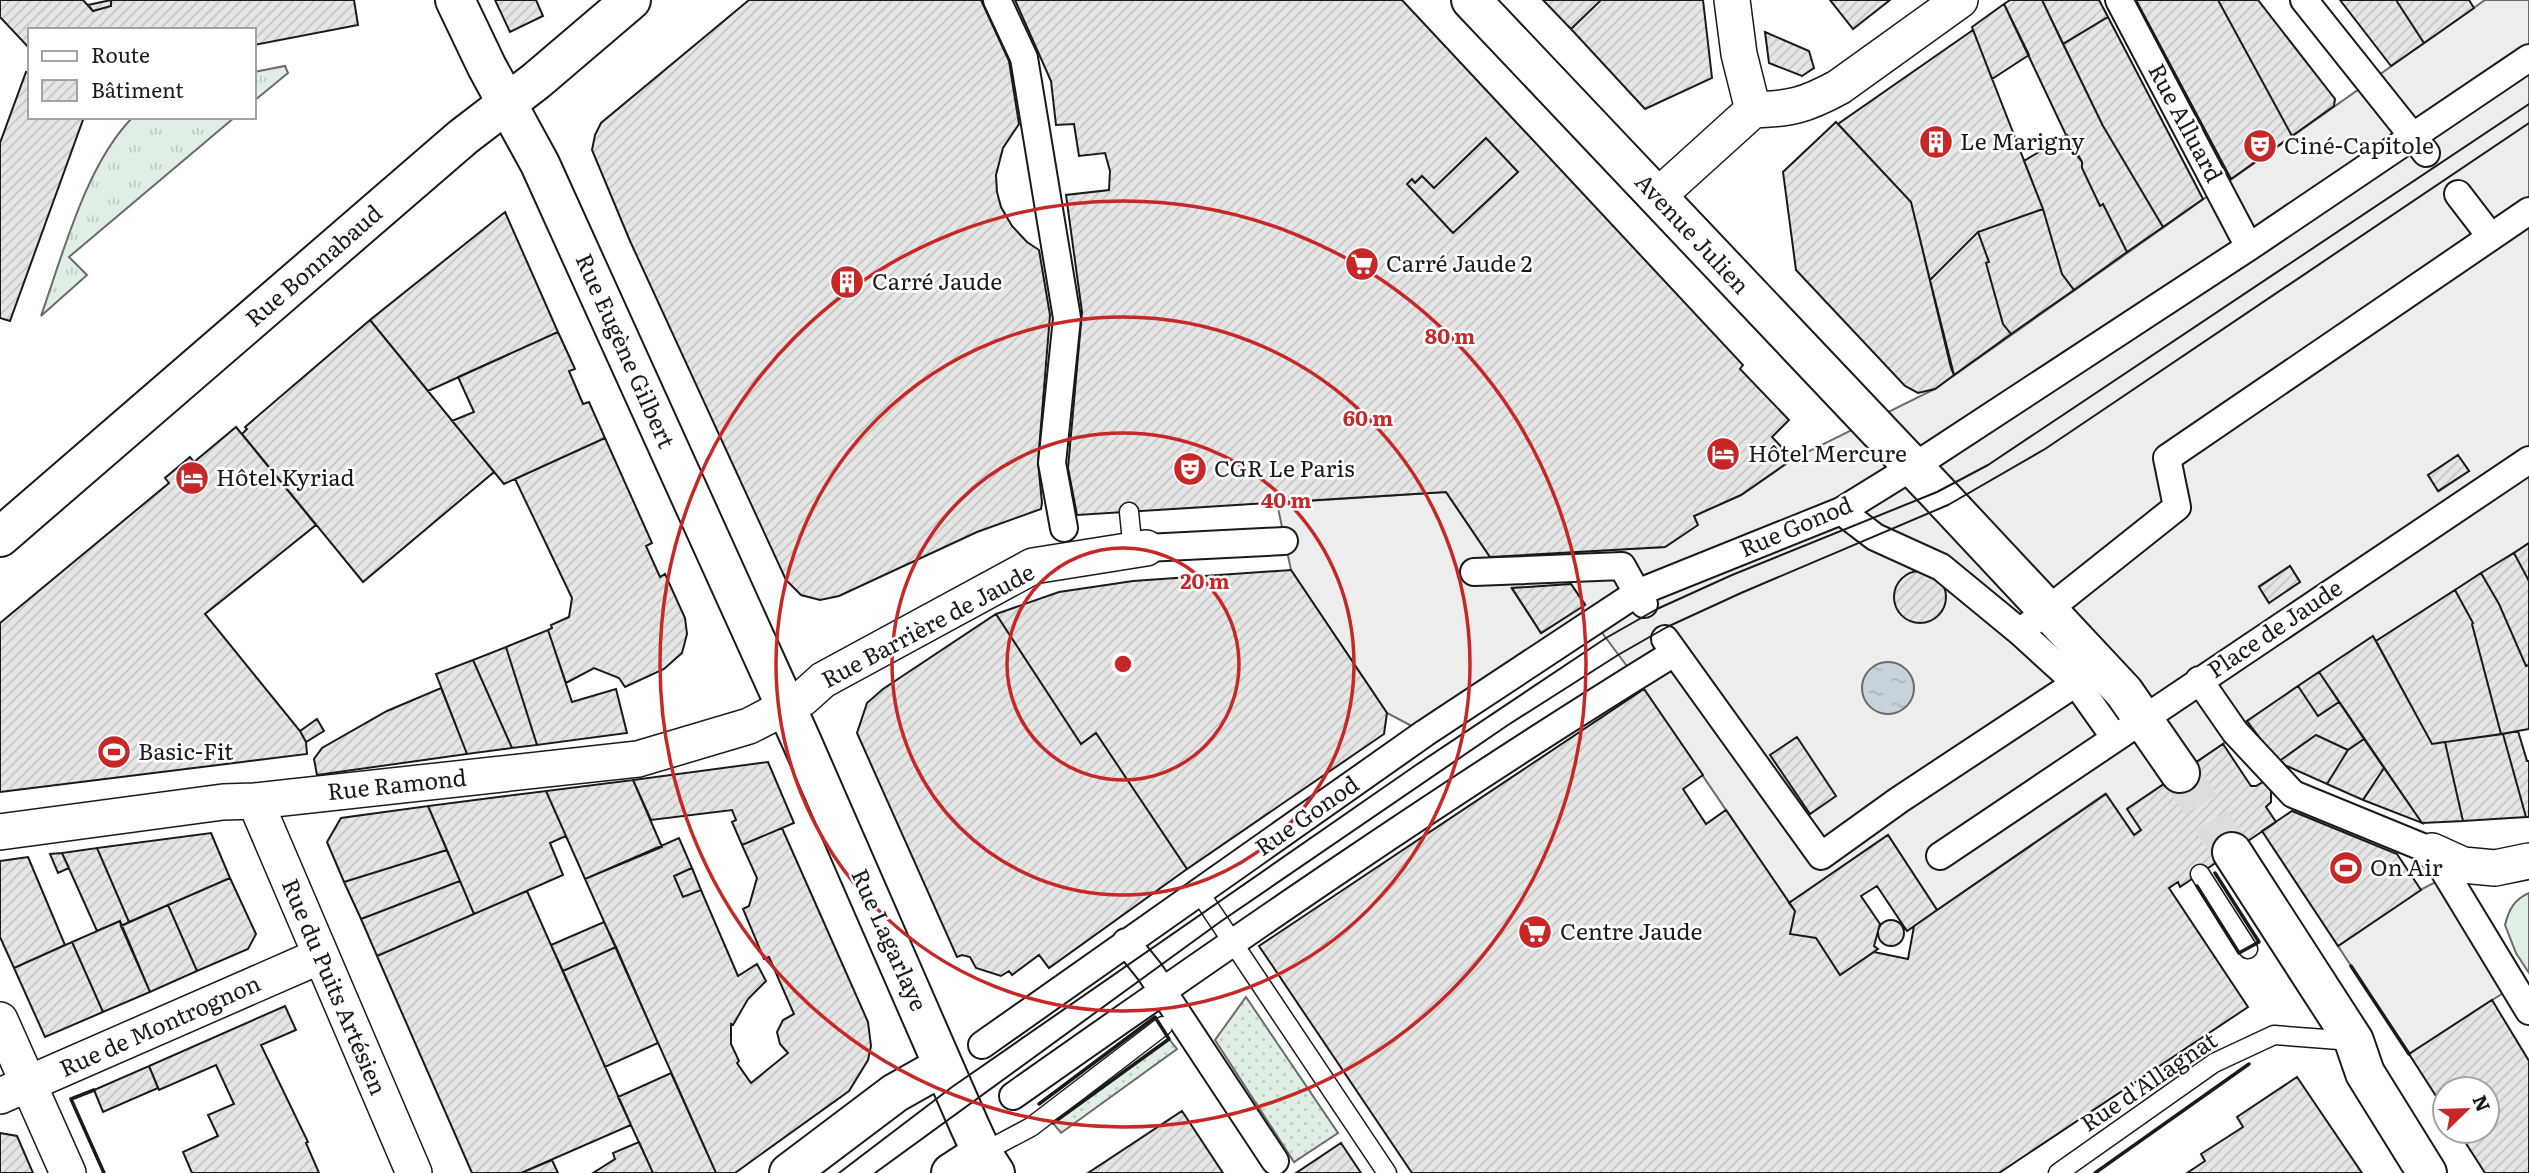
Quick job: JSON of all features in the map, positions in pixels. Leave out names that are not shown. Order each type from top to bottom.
[{"type":"main road","name":"Rue Eugène Gilbert","points":[[455,0],[505,103],[540,164],[786,706]]},
{"type":"main road","name":"Rue Bonnabaud","points":[[0,537],[505,103],[631,0]]},
{"type":"main road","name":"Avenue Julien","points":[[1471,0],[1912,468]]},
{"type":"main road","points":[[1912,468],[2034,621],[2123,692],[2128,728],[2180,773]]},
{"type":"main road","name":"Rue Lagarlaye","points":[[786,706],[943,1066],[976,1166]]},
{"type":"main road","points":[[2232,852],[2354,1041],[2365,1073],[2427,1173]]},
{"type":"main road","points":[[789,1173],[895,1093],[943,1066]]},
{"type":"street","points":[[997,0],[1024,58],[1067,318],[1052,463],[1064,528]]},
{"type":"street","points":[[1732,0],[1739,54],[1753,110]]},
{"type":"street","points":[[1658,196],[1753,110],[1784,110],[1823,96],[1960,0]]},
{"type":"street","name":"Rue Alluard","points":[[2119,0],[2249,247]]},
{"type":"street","points":[[2304,0],[2420,146]]},
{"type":"street","name":"Rue Gonod","points":[[982,1045],[1425,733],[1640,598],[1841,512],[2249,247],[2420,146],[2529,58]]},
{"type":"street","points":[[2458,194],[2491,237]]},
{"type":"street","points":[[2034,621],[2178,507],[2167,458],[2529,211]]},
{"type":"street","name":"Place de Jaude","points":[[1940,856],[2529,460]]},
{"type":"street","points":[[1841,512],[1875,537],[1941,567],[2034,621],[2076,683],[2128,728]]},
{"type":"street","name":"Rue Barrière de Jaude","points":[[786,706],[803,698],[823,680],[1033,566],[1140,549],[1284,541]]},
{"type":"street","points":[[1475,572],[1622,566],[1640,598]]},
{"type":"street","points":[[1013,1096],[1233,941],[1571,717],[1669,646],[1821,856],[1899,800],[2076,683]]},
{"type":"street","points":[[2199,680],[2235,732],[2293,794],[2463,865],[2495,868],[2529,861]]},
{"type":"street","name":"Rue Ramond","points":[[0,832],[223,802],[255,801],[638,759],[749,726],[786,706]]},
{"type":"street","name":"Rue du Puits Artésien","points":[[255,801],[414,1173]]},
{"type":"street","points":[[2432,851],[2529,1011]]},
{"type":"street","points":[[1126,942],[1162,991],[1275,1161]]},
{"type":"street","name":"Rue de Montrognon","points":[[14,1090],[320,956]]},
{"type":"street","points":[[0,1020],[14,1090],[68,1173]]},
{"type":"lane","points":[[1129,512],[1140,549]]},
{"type":"lane","points":[[2200,874],[2248,949]]},
{"type":"lane","points":[[1199,892],[1387,1173]]},
{"type":"lane","points":[[976,1166],[1163,1026]]},
{"type":"lane","name":"Rue d'Allagnat","points":[[2058,1173],[2214,1063],[2274,1035],[2354,1041]]},
{"type":"green space","points":[[285,66],[288,73],[256,99],[256,72]]},
{"type":"green space","points":[[131,119],[233,119],[69,257],[87,275],[41,316],[67,238],[89,184],[116,137]]},
{"type":"green space","points":[[2529,893],[2529,973],[2516,953],[2505,925],[2513,906]]},
{"type":"green space","points":[[1246,997],[1338,1133],[1294,1162],[1215,1040]]},
{"type":"green space","points":[[1169,1039],[1177,1049],[1061,1133],[1053,1123]]},
{"type":"shaded area","points":[[2485,0],[2529,0],[2529,543],[2376,641],[2372,637],[2247,721],[2223,744],[2128,808],[2141,830],[2134,835],[2105,794],[1937,910],[1888,835],[1789,903],[1644,689],[1594,622],[1425,733],[1387,713],[1291,570],[1277,503],[1446,492],[1490,557],[1665,547],[1697,525],[1694,516],[1741,495],[1793,459],[1935,389]],"holes":[[[2458,456],[2469,471],[2439,491],[2428,475]],[[2290,566],[2300,582],[2269,602],[2259,586]],[[1571,584],[1585,604],[1541,633],[1512,589]]]},
{"type":"shaded area","points":[[2447,876],[2514,986],[2409,1054],[2338,946],[2420,890]]},
{"type":"water","points":[[1888,662],[1898,664],[1906,670],[1912,678],[1912,698],[1906,706],[1898,712],[1888,714],[1878,712],[1870,706],[1864,698],[1862,688],[1864,678],[1870,670],[1878,664]]},
{"type":"building","points":[[0,0],[83,0],[93,11],[111,6],[111,0],[354,0],[358,25],[256,45],[256,28],[28,28],[28,47],[0,17]]},
{"type":"building","points":[[111,0],[111,6],[93,11],[88,5]]},
{"type":"building","points":[[495,0],[536,0],[543,16],[510,32]]},
{"type":"building","name":"Carré Jaude","points":[[749,0],[981,0],[1009,61],[1019,124],[1003,148],[996,175],[997,192],[1001,207],[1012,226],[1039,250],[1050,315],[1038,462],[1041,509],[977,532],[839,596],[820,600],[801,595],[786,580],[630,241],[592,150],[601,123]]},
{"type":"building","name":"Carré Jaude 2","points":[[1015,0],[1402,0],[1743,365],[1740,369],[1789,420],[1772,437],[1793,459],[1741,495],[1694,516],[1698,525],[1665,547],[1490,557],[1446,492],[1077,515],[1068,468],[1082,312],[1066,195],[1109,190],[1110,171],[1105,153],[1079,156],[1074,124],[1056,125],[1051,81]]},
{"type":"building","points":[[1543,0],[1601,0],[1571,29]]},
{"type":"building","points":[[1601,0],[1703,0],[1712,78],[1645,109],[1571,29]]},
{"type":"building","points":[[1830,0],[1890,0],[1853,29]]},
{"type":"building","points":[[2010,0],[2042,0],[2103,126],[2163,227],[2127,252],[2103,204],[2100,206],[2082,168],[2082,162],[2074,152],[2004,4]]},
{"type":"building","points":[[2042,0],[2099,0],[2108,17],[2063,44]]},
{"type":"building","points":[[2136,0],[2218,0],[2292,136],[2231,179]]},
{"type":"building","points":[[2218,0],[2258,0],[2335,99],[2334,106],[2292,136]]},
{"type":"building","points":[[2340,0],[2396,0],[2424,43],[2391,66]]},
{"type":"building","points":[[2396,0],[2469,0],[2474,8],[2424,43]]},
{"type":"building","points":[[2004,4],[2029,55],[1992,79],[1972,27]]},
{"type":"building","points":[[2108,17],[2203,199],[2163,227],[2103,126],[2063,44]]},
{"type":"building","name":"Le Marigny","points":[[1973,30],[2043,209],[1978,232],[1930,280],[1911,202],[1838,124]]},
{"type":"building","points":[[1765,32],[1809,51],[1814,68],[1802,76],[1769,63]]},
{"type":"building","points":[[26,72],[28,119],[83,119],[10,321],[0,318],[0,143]]},
{"type":"building","points":[[1836,122],[1911,202],[1954,375],[1935,389],[1918,393],[1905,386],[1796,270],[1783,172]]},
{"type":"building","points":[[2067,135],[2082,162],[2082,168],[2100,206],[2103,204],[2127,252],[2074,290],[2062,274],[2043,209],[2024,161]]},
{"type":"building","points":[[1486,138],[1518,172],[1453,233],[1407,184],[1412,179],[1415,183],[1422,176],[1434,188]]},
{"type":"building","points":[[2043,209],[2062,274],[2074,290],[2011,334],[2003,324],[1986,263],[1989,262],[1978,232]]},
{"type":"building","points":[[505,212],[558,332],[428,391],[370,320]]},
{"type":"building","points":[[1978,232],[1989,262],[1986,263],[2003,324],[2011,334],[1954,375],[1930,280]]},
{"type":"building","points":[[370,320],[494,472],[363,582],[242,434],[247,429],[245,427]]},
{"type":"building","points":[[558,332],[575,369],[569,371],[583,404],[589,402],[605,438],[504,484],[452,421],[474,412],[458,377]]},
{"type":"building","points":[[236,427],[316,525],[205,614],[300,731],[306,742],[307,754],[0,792],[0,623],[169,483],[165,478],[190,457],[194,462]]},
{"type":"building","points":[[605,438],[652,543],[646,546],[660,577],[665,574],[685,618],[687,634],[682,653],[664,669],[625,687],[619,678],[594,668],[566,683],[548,630],[552,628],[551,625],[569,617],[572,598],[515,479]]},
{"type":"building","points":[[2458,455],[2469,471],[2438,491],[2428,475]]},
{"type":"building","points":[[2529,543],[2529,581],[2514,553]]},
{"type":"building","points":[[2514,553],[2529,581],[2529,665],[2526,666],[2499,604],[2481,573]]},
{"type":"building","points":[[2290,566],[2300,582],[2269,603],[2259,587]]},
{"type":"building","points":[[1291,570],[1387,713],[1384,734],[1187,869],[1096,733],[1081,744],[996,614],[1059,592],[1133,581]]},
{"type":"building","points":[[1920,571],[1939,578],[1946,597],[1939,616],[1920,623],[1901,616],[1894,597],[1901,578]]},
{"type":"building","points":[[2481,573],[2499,604],[2526,666],[2529,665],[2529,729],[2501,734],[2473,623],[2455,590]]},
{"type":"building","points":[[1571,584],[1585,605],[1541,633],[1512,588]]},
{"type":"building","points":[[2455,590],[2473,623],[2501,734],[2432,744],[2376,641]]},
{"type":"building","points":[[996,614],[1081,744],[1096,733],[1187,869],[1049,968],[1039,955],[1012,975],[1009,971],[1001,976],[976,968],[970,957],[957,957],[857,733],[867,703],[883,689]]},
{"type":"building","points":[[548,630],[572,702],[616,689],[627,733],[537,745],[506,647]]},
{"type":"building","points":[[2373,636],[2432,744],[2445,742],[2463,821],[2422,823],[2319,672]]},
{"type":"building","points":[[506,647],[537,745],[512,748],[473,660]]},
{"type":"building","points":[[473,660],[512,748],[467,754],[436,674]]},
{"type":"building","points":[[2319,672],[2339,702],[2318,716],[2298,686]]},
{"type":"building","points":[[2298,686],[2318,716],[2339,702],[2364,739],[2348,750],[2316,735],[2278,762],[2247,721]]},
{"type":"building","points":[[441,688],[467,754],[317,775],[314,759],[322,748],[387,711]]},
{"type":"building","name":"Centre Jaude","points":[[1644,689],[1703,775],[1683,789],[1706,824],[1726,810],[1795,911],[1790,934],[1816,938],[1840,975],[1874,952],[1908,959],[1914,926],[2106,794],[2134,835],[2141,830],[2127,809],[2223,744],[2251,786],[2266,780],[2271,789],[2271,802],[2266,807],[2276,822],[2180,887],[2178,882],[2169,888],[2248,1007],[1999,1173],[1412,1173],[1259,946]]},
{"type":"building","points":[[317,719],[324,731],[306,742],[300,731]]},
{"type":"building","points":[[2518,731],[2529,761],[2529,817],[2526,817],[2503,734]]},
{"type":"building","points":[[2503,734],[2526,817],[2463,821],[2445,742]]},
{"type":"building","points":[[2316,735],[2348,750],[2327,784],[2278,762]]},
{"type":"building","points":[[1797,737],[1836,796],[1810,814],[1770,755]]},
{"type":"building","points":[[2364,739],[2384,768],[2363,800],[2327,784],[2348,750]]},
{"type":"building","points":[[768,762],[794,823],[742,845],[732,822],[736,820],[732,810],[651,820],[633,780]]},
{"type":"building","points":[[2384,768],[2422,823],[2363,800]]},
{"type":"building","points":[[633,780],[662,847],[585,879],[546,791]]},
{"type":"building","points":[[546,791],[566,836],[550,843],[563,875],[474,914],[428,806]]},
{"type":"building","points":[[428,806],[447,850],[344,882],[327,842],[341,818]]},
{"type":"building","points":[[2292,811],[2397,854],[2421,890],[2338,946],[2262,831]]},
{"type":"building","points":[[782,828],[868,1022],[871,1046],[868,1060],[849,1091],[735,1173],[716,1173],[585,879],[679,838],[692,868],[674,876],[683,897],[701,890],[738,976],[757,964],[766,981],[748,999],[733,1025],[731,1024],[731,1044],[739,1061],[737,1063],[751,1083],[788,1053],[780,1044],[777,1032],[783,1020],[794,1014],[769,957],[764,959],[743,909],[749,906],[757,878],[742,845]]},
{"type":"building","points":[[211,833],[230,878],[129,922],[97,848]]},
{"type":"building","points":[[1888,835],[1937,910],[1907,931],[1877,886],[1861,896],[1880,924],[1874,946],[1878,949],[1840,975],[1816,938],[1790,934],[1795,911],[1789,903]]},
{"type":"building","points":[[97,848],[129,922],[121,926],[120,921],[97,931],[62,853]]},
{"type":"building","points":[[447,850],[460,881],[361,919],[344,882]]},
{"type":"building","points":[[62,853],[69,868],[58,873],[50,854]]},
{"type":"building","points":[[28,857],[65,945],[14,968],[0,937],[0,861]]},
{"type":"building","points":[[692,868],[701,890],[683,897],[674,876]]},
{"type":"building","points":[[230,878],[256,934],[248,949],[197,971],[168,905]]},
{"type":"building","points":[[460,881],[474,914],[377,956],[361,919]]},
{"type":"building","points":[[527,891],[631,1125],[521,1173],[472,1173],[377,956]]},
{"type":"building","points":[[168,905],[197,971],[150,992],[121,926]]},
{"type":"building","points":[[1891,920],[1900,924],[1904,933],[1900,942],[1891,946],[1882,942],[1878,933],[1882,924]]},
{"type":"building","points":[[120,921],[150,992],[103,1012],[72,942]]},
{"type":"building","points":[[604,922],[616,947],[563,971],[551,945]]},
{"type":"building","points":[[72,942],[103,1012],[45,1037],[14,968]]},
{"type":"building","points":[[616,947],[658,1043],[605,1067],[563,971]]},
{"type":"building","points":[[2492,1000],[2529,1061],[2529,1173],[2485,1173],[2467,1145],[2501,1145],[2501,1075],[2431,1075],[2431,1088],[2409,1054]]},
{"type":"building","points":[[285,1006],[296,1030],[261,1045],[308,1142],[306,1143],[319,1173],[192,1173],[183,1152],[218,1136],[208,1115],[234,1104],[216,1065],[159,1090],[149,1066]]},
{"type":"building","points":[[149,1066],[158,1088],[103,1112],[94,1090]]},
{"type":"building","points":[[671,1073],[716,1173],[653,1173],[618,1097]]},
{"type":"building","points":[[2297,1077],[2362,1173],[2187,1173],[2205,1161],[2201,1154],[2243,1127],[2237,1117]]},
{"type":"building","points":[[1182,1111],[1223,1173],[1088,1173]]},
{"type":"building","points":[[0,1133],[17,1136],[33,1173],[0,1173]]},
{"type":"building","points":[[639,1142],[653,1173],[593,1173],[615,1159],[613,1153]]},
{"type":"building","points":[[1341,1143],[1361,1173],[1296,1173]]},
{"type":"building","points":[[552,1160],[558,1173],[521,1173]]},
{"type":"tunnel","points":[[2180,773],[2232,852]]},
{"type":"tram line","points":[[839,1173],[952,1087],[1416,765],[1606,638],[1657,609],[1732,575],[1937,492],[1988,465],[2529,104]]},
{"type":"tram line","points":[[875,1173],[1220,922],[1508,725],[1618,655],[1667,627],[1741,593],[1948,505],[2045,449],[2529,123]]},
{"type":"wall","points":[[2197,886],[2239,953],[2259,942],[2215,873]]},
{"type":"wall","points":[[2351,966],[2409,1054]]},
{"type":"wall","points":[[1039,1104],[1155,1017],[1169,1039],[1053,1123]]},
{"type":"wall","points":[[2095,1173],[2249,1064]]},
{"type":"wall","points":[[94,1090],[71,1099],[104,1173]]},
{"type":"place","name":"Le Marigny","points":[[1936,142]]},
{"type":"place","name":"Ciné-Capitole","points":[[2260,146]]},
{"type":"place","name":"Carré Jaude 2","points":[[1362,264]]},
{"type":"place","name":"Carré Jaude","points":[[847,282]]},
{"type":"place","name":"Hôtel Mercure","points":[[1723,454]]},
{"type":"place","name":"CGR Le Paris","points":[[1190,469]]},
{"type":"place","name":"Hôtel Kyriad","points":[[192,478]]},
{"type":"place","name":"Basic-Fit","points":[[114,752]]},
{"type":"place","name":"On Air","points":[[2346,868]]},
{"type":"place","name":"Centre Jaude","points":[[1535,932]]}]
